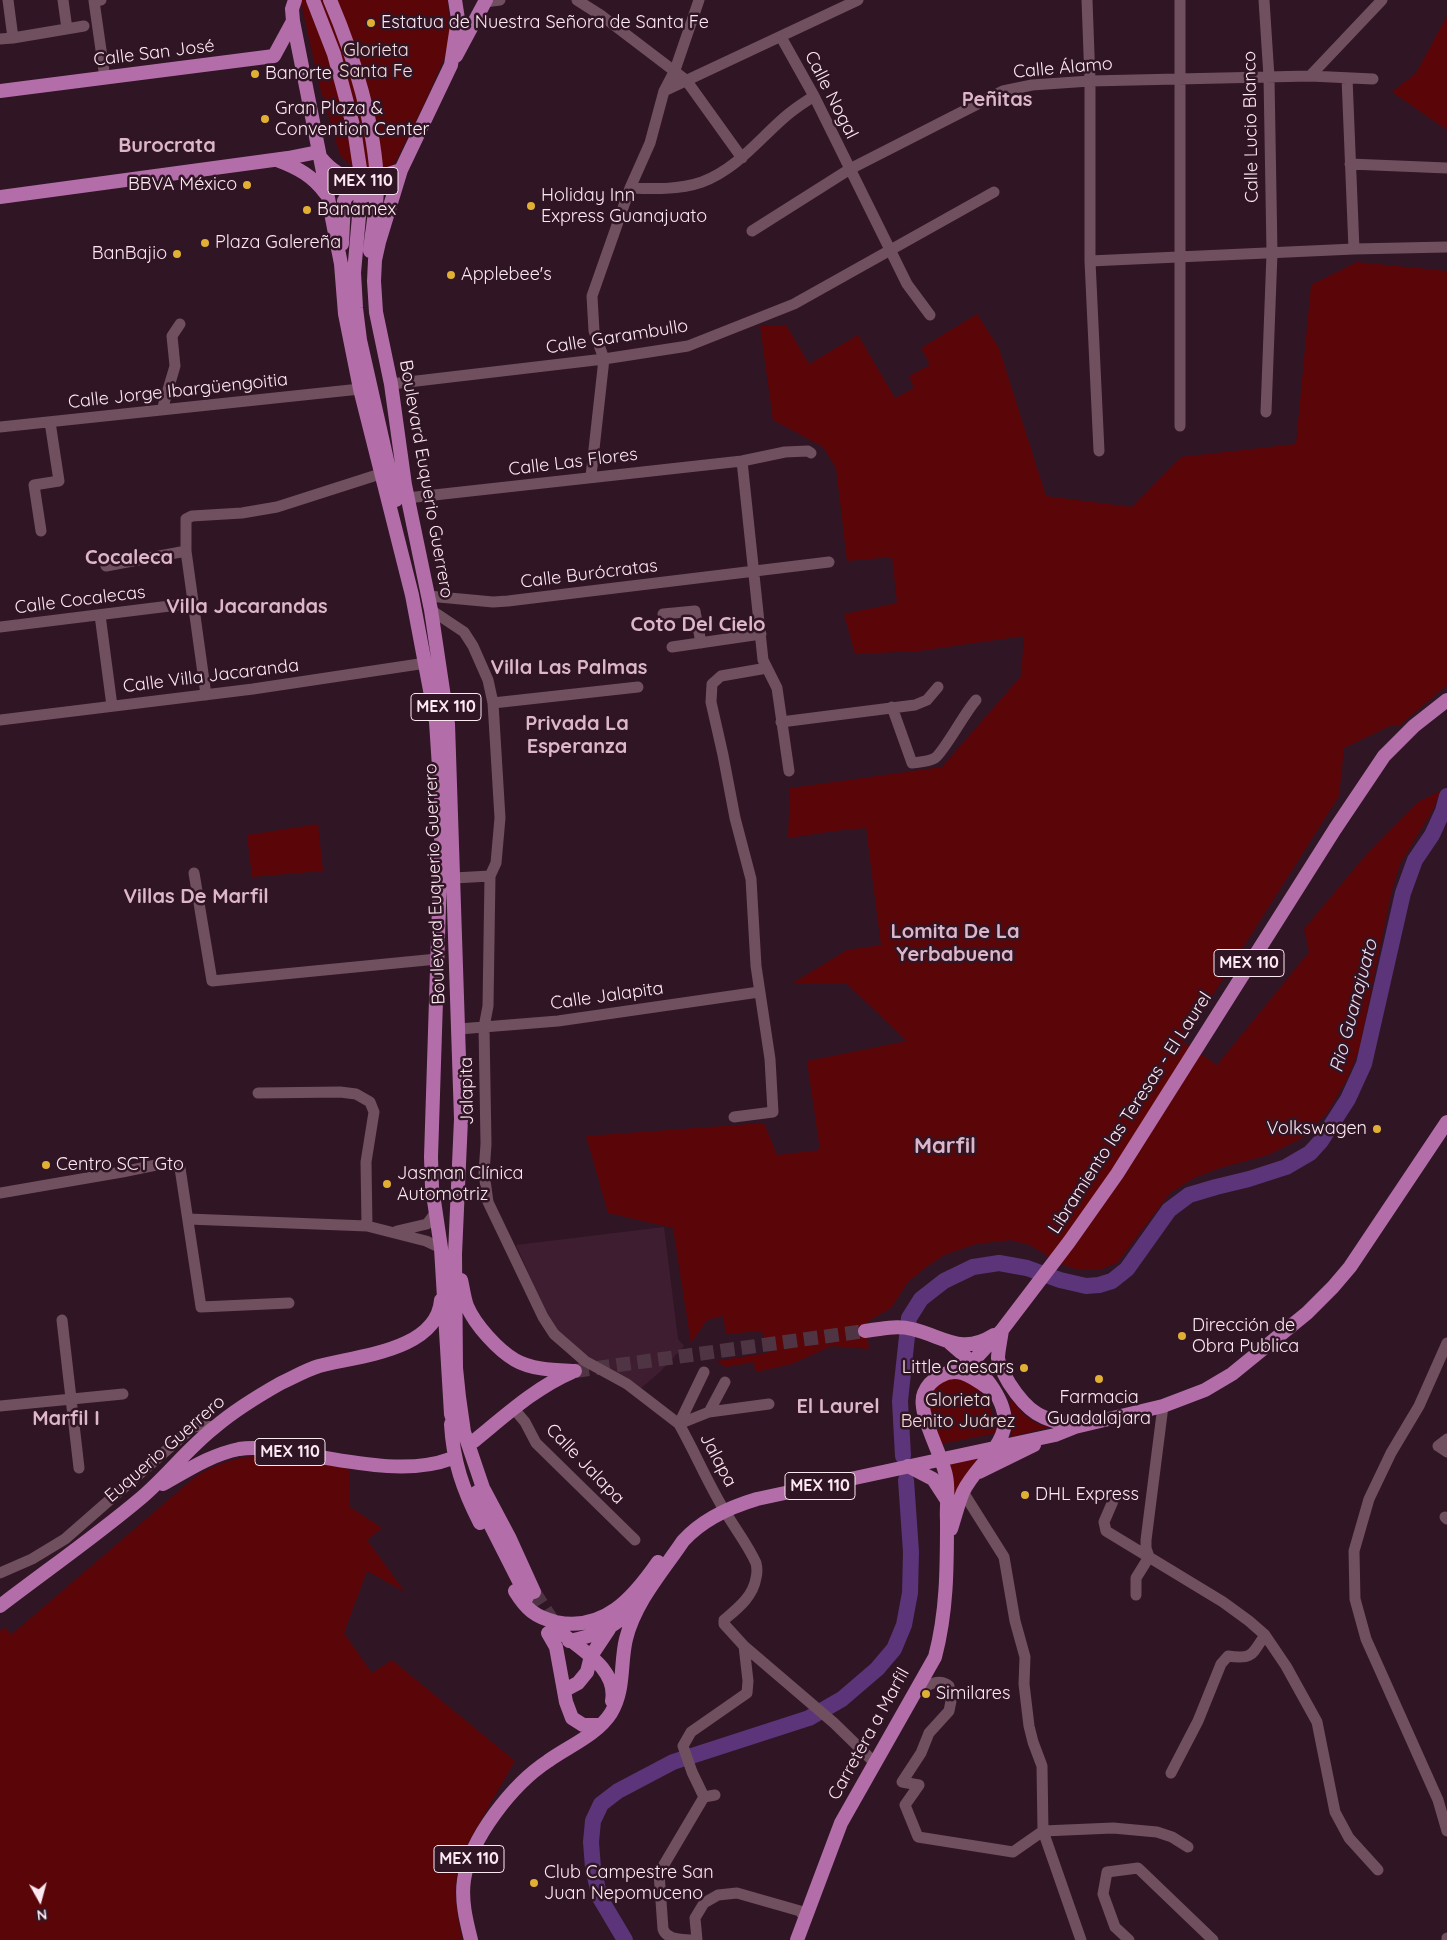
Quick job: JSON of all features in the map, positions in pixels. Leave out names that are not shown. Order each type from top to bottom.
[{"type":"main road","points":[[313,0],[334,54],[354,129],[362,182],[354,273],[356,308],[360,340],[392,447]]},
{"type":"main road","points":[[330,0],[349,50],[370,127],[377,185],[368,273],[370,307],[392,447],[401,522],[399,541]]},
{"type":"main road","name":"MEX 110","points":[[319,154],[327,166],[341,176],[356,180],[376,179],[402,170],[451,65],[458,19],[455,0]]},
{"type":"main road","points":[[451,65],[486,1]]},
{"type":"main road","name":"Calle San José","points":[[0,92],[274,56],[292,8]]},
{"type":"main road","name":"MEX 110","points":[[292,8],[326,195],[342,264],[345,314],[360,389],[412,595],[436,722],[442,812],[431,1157],[432,1187],[442,1248],[443,1272]]},
{"type":"main road","points":[[0,197],[319,154]]},
{"type":"main road","points":[[277,159],[307,174],[317,182],[326,195]]},
{"type":"main road","name":"Boulevard Euquerio Guerrero","points":[[402,170],[379,242],[375,260],[374,281],[376,312],[391,384],[392,447],[407,498],[431,610],[448,724],[461,1119],[455,1254],[456,1368],[464,1432],[483,1488],[509,1537],[530,1594],[486,1516],[466,1467],[451,1414],[443,1272]]},
{"type":"main road","points":[[342,264],[344,202],[350,193],[364,192],[368,194],[374,205],[374,228],[370,263],[374,281]]},
{"type":"main road","name":"Libramiento las Teresas - El Laurel","points":[[962,1373],[1002,1330],[1118,1174],[1335,828],[1384,756],[1414,726],[1447,700]]},
{"type":"main road","name":"MEX 110","points":[[471,1940],[463,1900],[464,1879],[470,1854],[483,1832],[514,1791],[546,1762],[587,1736],[610,1714],[620,1688],[625,1640],[635,1613],[683,1541],[692,1531],[726,1508],[908,1466],[1055,1435],[1075,1427],[1163,1406],[1205,1390],[1232,1374],[1307,1313],[1333,1287],[1350,1267],[1447,1122]]},
{"type":"main road","points":[[455,1254],[467,1305],[476,1322],[489,1337],[516,1360],[538,1368],[575,1371],[546,1384],[474,1441]]},
{"type":"main road","name":"Euquerio Guerrero","points":[[0,1606],[141,1498],[214,1427],[243,1406],[301,1373],[397,1347],[423,1333],[437,1314],[440,1305],[443,1272]]},
{"type":"main road","name":"MEX 110","points":[[865,1332],[911,1328],[950,1343],[972,1361],[995,1392],[1004,1414],[1003,1434],[995,1447]]},
{"type":"main road","points":[[1002,1330],[998,1358],[1003,1372],[1017,1395],[1027,1408],[1039,1416],[1075,1427]]},
{"type":"main road","name":"MEX 110","points":[[950,1343],[969,1344],[989,1338],[1002,1330]]},
{"type":"main road","points":[[942,1459],[921,1404],[924,1393],[931,1383],[939,1376],[962,1373],[995,1392]]},
{"type":"main road","points":[[451,1414],[452,1446],[456,1464],[478,1520],[525,1606],[537,1616],[577,1624],[590,1623],[614,1612],[650,1574],[678,1536],[690,1525],[726,1508]]},
{"type":"main road","points":[[974,1475],[1055,1435]]},
{"type":"main road","name":"Carretera a Marfil","points":[[947,1542],[963,1492],[995,1447]]},
{"type":"main road","name":"MEX 110","points":[[141,1498],[195,1465],[213,1457],[240,1449],[272,1450],[396,1466],[425,1466],[450,1459]]},
{"type":"main road","name":"Carretera a Marfil","points":[[797,1940],[804,1917],[841,1823],[935,1657],[940,1636],[947,1578],[947,1478],[942,1459]]},
{"type":"main road","points":[[908,1466],[932,1480],[946,1500]]},
{"type":"main road","points":[[569,1641],[591,1636],[609,1629],[641,1604]]},
{"type":"main road","points":[[565,1690],[578,1683],[587,1672],[591,1656],[609,1629]]},
{"type":"main road","points":[[600,1725],[583,1725],[572,1718],[568,1711],[553,1631],[591,1656],[610,1678],[614,1694],[610,1714]]},
{"type":"street","points":[[8,0],[13,38]]},
{"type":"street","points":[[63,0],[67,28]]},
{"type":"street","points":[[101,0],[94,1],[105,78]]},
{"type":"street","points":[[486,1],[500,0]]},
{"type":"street","points":[[576,0],[602,16],[686,80],[742,158]]},
{"type":"street","points":[[591,476],[604,359],[594,331],[592,296],[630,188],[650,143],[664,91],[675,70],[699,0]]},
{"type":"street","points":[[664,91],[781,37],[834,5],[858,0]]},
{"type":"street","points":[[1086,0],[1090,81],[1090,261],[1098,451]]},
{"type":"street","points":[[1180,0],[1180,426]]},
{"type":"street","name":"Calle Lucio Blanco","points":[[1264,0],[1269,77],[1272,253],[1266,412]]},
{"type":"street","points":[[1310,76],[1382,0]]},
{"type":"street","points":[[0,39],[84,26]]},
{"type":"street","name":"Calle Nogal","points":[[781,37],[814,96],[907,284],[930,315]]},
{"type":"street","name":"Calle Álamo","points":[[752,231],[850,169],[1004,91],[1032,85],[1180,78],[1310,76],[1373,79]]},
{"type":"street","points":[[1347,78],[1354,249]]},
{"type":"street","points":[[630,188],[661,189],[701,182],[742,158],[787,115],[814,96]]},
{"type":"street","points":[[1350,164],[1447,168]]},
{"type":"street","name":"Calle Garambullo","points":[[391,384],[604,359],[688,346],[794,304],[994,192]]},
{"type":"street","points":[[1090,261],[1354,249],[1447,247]]},
{"type":"street","points":[[162,410],[175,366],[172,336],[180,324]]},
{"type":"street","name":"Calle Jorge Ibargüengoitia","points":[[0,427],[360,389]]},
{"type":"street","points":[[41,531],[34,485],[59,481],[50,422]]},
{"type":"street","name":"Calle Las Flores","points":[[407,498],[591,476],[742,461],[785,452],[808,451],[811,453]]},
{"type":"street","points":[[742,461],[765,664],[777,688],[789,771]]},
{"type":"street","points":[[206,695],[186,551],[186,519],[192,516],[242,513],[277,507],[380,474]]},
{"type":"street","points":[[106,566],[186,551]]},
{"type":"street","name":"Calle Burócratas","points":[[428,596],[508,602],[829,562]]},
{"type":"street","name":"Calle Cocalecas","points":[[0,627],[194,603]]},
{"type":"street","name":"Jalapita","points":[[431,610],[464,632],[473,646],[488,680],[493,703],[500,818],[496,863],[490,876],[488,1006],[484,1028],[486,1144],[484,1173],[488,1202],[539,1309],[554,1334],[585,1361],[627,1384],[679,1424]]},
{"type":"street","points":[[663,614],[695,611],[701,643]]},
{"type":"street","points":[[100,615],[112,706]]},
{"type":"street","points":[[672,647],[761,634]]},
{"type":"street","name":"Calle Villa Jacaranda","points":[[0,720],[206,695],[426,663]]},
{"type":"street","points":[[734,1117],[773,1112],[770,1059],[759,992],[751,879],[735,818],[711,702],[712,684],[721,676],[765,664]]},
{"type":"street","points":[[493,703],[638,687]]},
{"type":"street","points":[[781,722],[914,705],[926,700],[938,687]]},
{"type":"street","points":[[892,707],[912,763],[927,762],[937,757],[968,709],[976,700]]},
{"type":"street","points":[[194,873],[212,981],[437,959]]},
{"type":"street","points":[[454,878],[490,876]]},
{"type":"street","name":"Calle Jalapita","points":[[459,1029],[558,1021],[759,992]]},
{"type":"street","points":[[258,1093],[340,1092],[356,1094],[370,1102],[373,1106],[366,1162],[367,1226]]},
{"type":"street","points":[[0,1193],[122,1172],[157,1164],[173,1164],[180,1168],[202,1307],[289,1303]]},
{"type":"street","points":[[390,1232],[427,1224],[436,1212]]},
{"type":"street","points":[[188,1219],[367,1226],[426,1240],[442,1248]]},
{"type":"street","points":[[62,1320],[78,1468]]},
{"type":"street","points":[[1447,1343],[1419,1406],[1391,1453],[1368,1499],[1354,1551],[1355,1599],[1366,1639],[1438,1800],[1447,1831]]},
{"type":"street","points":[[679,1424],[704,1372]]},
{"type":"street","points":[[709,1412],[725,1382]]},
{"type":"street","points":[[0,1406],[123,1394]]},
{"type":"street","points":[[679,1424],[709,1412],[769,1404]]},
{"type":"street","points":[[1149,1557],[1146,1540],[1163,1406]]},
{"type":"street","name":"Calle Jalapa","points":[[514,1409],[536,1443],[636,1540]]},
{"type":"street","name":"Jalapa","points":[[679,1424],[698,1458],[702,1473],[726,1508],[757,1565],[756,1579],[744,1603],[724,1620],[724,1624],[744,1646]]},
{"type":"street","points":[[0,1573],[32,1559],[65,1539],[193,1427],[214,1427]]},
{"type":"street","points":[[963,1492],[1004,1557],[1014,1621],[1025,1657],[1024,1684],[1029,1726],[1042,1766],[1044,1831],[1081,1940]]},
{"type":"street","points":[[1113,1501],[1104,1522],[1106,1531],[1223,1602],[1265,1635],[1286,1666],[1317,1722],[1335,1812],[1349,1838],[1378,1870]]},
{"type":"street","points":[[1136,1594],[1136,1578],[1149,1557]]},
{"type":"street","points":[[1171,1773],[1198,1720],[1221,1664],[1228,1656],[1244,1659],[1251,1655],[1265,1635]]},
{"type":"street","points":[[744,1646],[834,1723],[875,1762]]},
{"type":"street","points":[[692,1940],[670,1938],[665,1935],[660,1872],[710,1796],[692,1772],[683,1746],[691,1732],[747,1693],[748,1681],[744,1646]]},
{"type":"street","points":[[913,1695],[936,1681],[944,1682],[949,1686],[949,1711],[929,1733],[921,1753],[902,1782],[919,1785],[905,1805],[918,1837],[1013,1852],[1044,1831],[1113,1828],[1157,1832],[1172,1837],[1188,1847]]},
{"type":"street","points":[[1129,1940],[1115,1926],[1103,1894],[1108,1872],[1138,1868],[1213,1940]]},
{"type":"street","points":[[697,1940],[695,1918],[704,1903],[718,1895],[737,1893],[800,1911],[804,1917]]},
{"type":"shaded area","points":[[664,1227],[678,1339],[684,1346],[661,1371],[640,1389],[576,1349],[551,1324],[516,1245]]},
{"type":"green space","name":"Glorieta Santa Fe","points":[[302,0],[448,0],[450,45],[395,163],[382,171],[358,172],[340,155],[319,84]]},
{"type":"green space","points":[[1447,16],[1447,130],[1392,92],[1416,73]]},
{"type":"green space","points":[[1357,262],[1447,271],[1447,685],[1399,726],[1392,725],[1344,748],[1339,796],[1183,1042],[1217,1065],[1309,952],[1304,929],[1365,856],[1418,802],[1440,791],[1434,808],[1400,864],[1391,894],[1359,1049],[1347,1079],[1327,1113],[1302,1138],[1268,1155],[1220,1168],[1194,1178],[1170,1193],[1117,1263],[1099,1270],[1078,1270],[1059,1263],[1030,1245],[1010,1240],[976,1244],[944,1255],[908,1282],[891,1308],[870,1320],[866,1325],[869,1349],[831,1346],[792,1364],[756,1372],[753,1362],[726,1367],[716,1361],[768,1353],[762,1331],[726,1334],[723,1316],[707,1320],[691,1343],[673,1228],[608,1213],[586,1136],[764,1123],[777,1155],[820,1150],[807,1061],[907,1041],[847,984],[791,984],[847,950],[881,945],[866,828],[788,838],[790,788],[942,767],[1021,676],[1024,636],[919,651],[855,654],[844,614],[897,603],[892,557],[847,561],[836,468],[823,447],[773,420],[760,326],[786,325],[809,364],[858,335],[895,398],[914,388],[909,376],[930,365],[921,348],[977,314],[999,348],[1046,496],[1132,507],[1181,457],[1296,444],[1311,285]]},
{"type":"green space","points":[[318,824],[323,871],[252,877],[247,835]]},
{"type":"green space","name":"Glorieta Benito Juárez","points":[[955,1377],[970,1383],[985,1398],[992,1412],[997,1433],[941,1444],[932,1422],[928,1397],[936,1384]]},
{"type":"green space","points":[[1009,1397],[1031,1420],[1050,1427],[1011,1437],[1012,1417]]},
{"type":"green space","points":[[261,1455],[283,1456],[349,1469],[350,1507],[382,1528],[367,1540],[405,1592],[367,1571],[344,1633],[372,1673],[392,1660],[515,1761],[461,1855],[458,1866],[456,1898],[463,1940],[0,1940],[0,1631],[5,1627],[11,1635],[195,1477],[227,1462]]},
{"type":"green space","points":[[982,1457],[951,1503],[950,1464]]},
{"type":"waterway","name":"Rio Guanajuato","points":[[903,1456],[900,1401],[909,1318],[921,1299],[944,1281],[973,1267],[999,1263],[1027,1268],[1060,1280],[1086,1286],[1112,1281],[1127,1269],[1169,1210],[1189,1195],[1286,1167],[1310,1153],[1321,1141],[1348,1099],[1364,1064],[1403,893],[1415,860],[1432,835],[1443,811],[1447,796]]},
{"type":"waterway","points":[[625,1940],[600,1898],[593,1868],[591,1842],[593,1821],[601,1804],[618,1791],[673,1762],[809,1718],[842,1699],[877,1669],[894,1649],[904,1625],[910,1593],[911,1552],[906,1480]]},
{"type":"tunnel","points":[[575,1371],[865,1331]]},
{"type":"tunnel","points":[[534,1592],[557,1628]]},
{"type":"place","name":"Estatua de Nuestra Señora de Santa Fe","points":[[371,23]]},
{"type":"place","name":"Banorte","points":[[255,74]]},
{"type":"place","name":"Gran Plaza & Convention Center","points":[[265,119]]},
{"type":"place","name":"BBVA México","points":[[247,185]]},
{"type":"place","name":"Holiday Inn Express Guanajuato","points":[[531,206]]},
{"type":"place","name":"Banamex","points":[[307,210]]},
{"type":"place","name":"Plaza Galereña","points":[[205,243]]},
{"type":"place","name":"BanBajio","points":[[177,254]]},
{"type":"place","name":"Applebee's","points":[[451,275]]},
{"type":"place","name":"Volkswagen","points":[[1377,1129]]},
{"type":"place","name":"Centro SCT Gto","points":[[46,1165]]},
{"type":"place","name":"Jasman Clínica Automotriz","points":[[387,1184]]},
{"type":"place","name":"Dirección de Obra Publica","points":[[1182,1336]]},
{"type":"place","name":"Little Caesars","points":[[1024,1368]]},
{"type":"place","name":"Farmacia Guadalajara","points":[[1099,1379]]},
{"type":"place","name":"DHL Express","points":[[1025,1495]]},
{"type":"place","name":"Similares","points":[[926,1694]]},
{"type":"place","name":"Club Campestre San Juan Nepomuceno","points":[[534,1883]]},
{"type":"district","name":"Peñitas","points":[[997,100]]},
{"type":"district","name":"Burocrata","points":[[167,146]]},
{"type":"district","name":"Cocaleca","points":[[129,558]]},
{"type":"district","name":"Villa Jacarandas","points":[[247,607]]},
{"type":"district","name":"Coto Del Cielo","points":[[698,625]]},
{"type":"district","name":"Villa Las Palmas","points":[[569,668]]},
{"type":"district","name":"Privada La Esperanza","points":[[577,736]]},
{"type":"district","name":"Villas De Marfil","points":[[196,897]]},
{"type":"district","name":"Lomita De La Yerbabuena","points":[[955,944]]},
{"type":"district","name":"Marfil","points":[[945,1146]]},
{"type":"district","name":"El Laurel","points":[[838,1407]]},
{"type":"district","name":"Marfil I","points":[[66,1419]]}]
